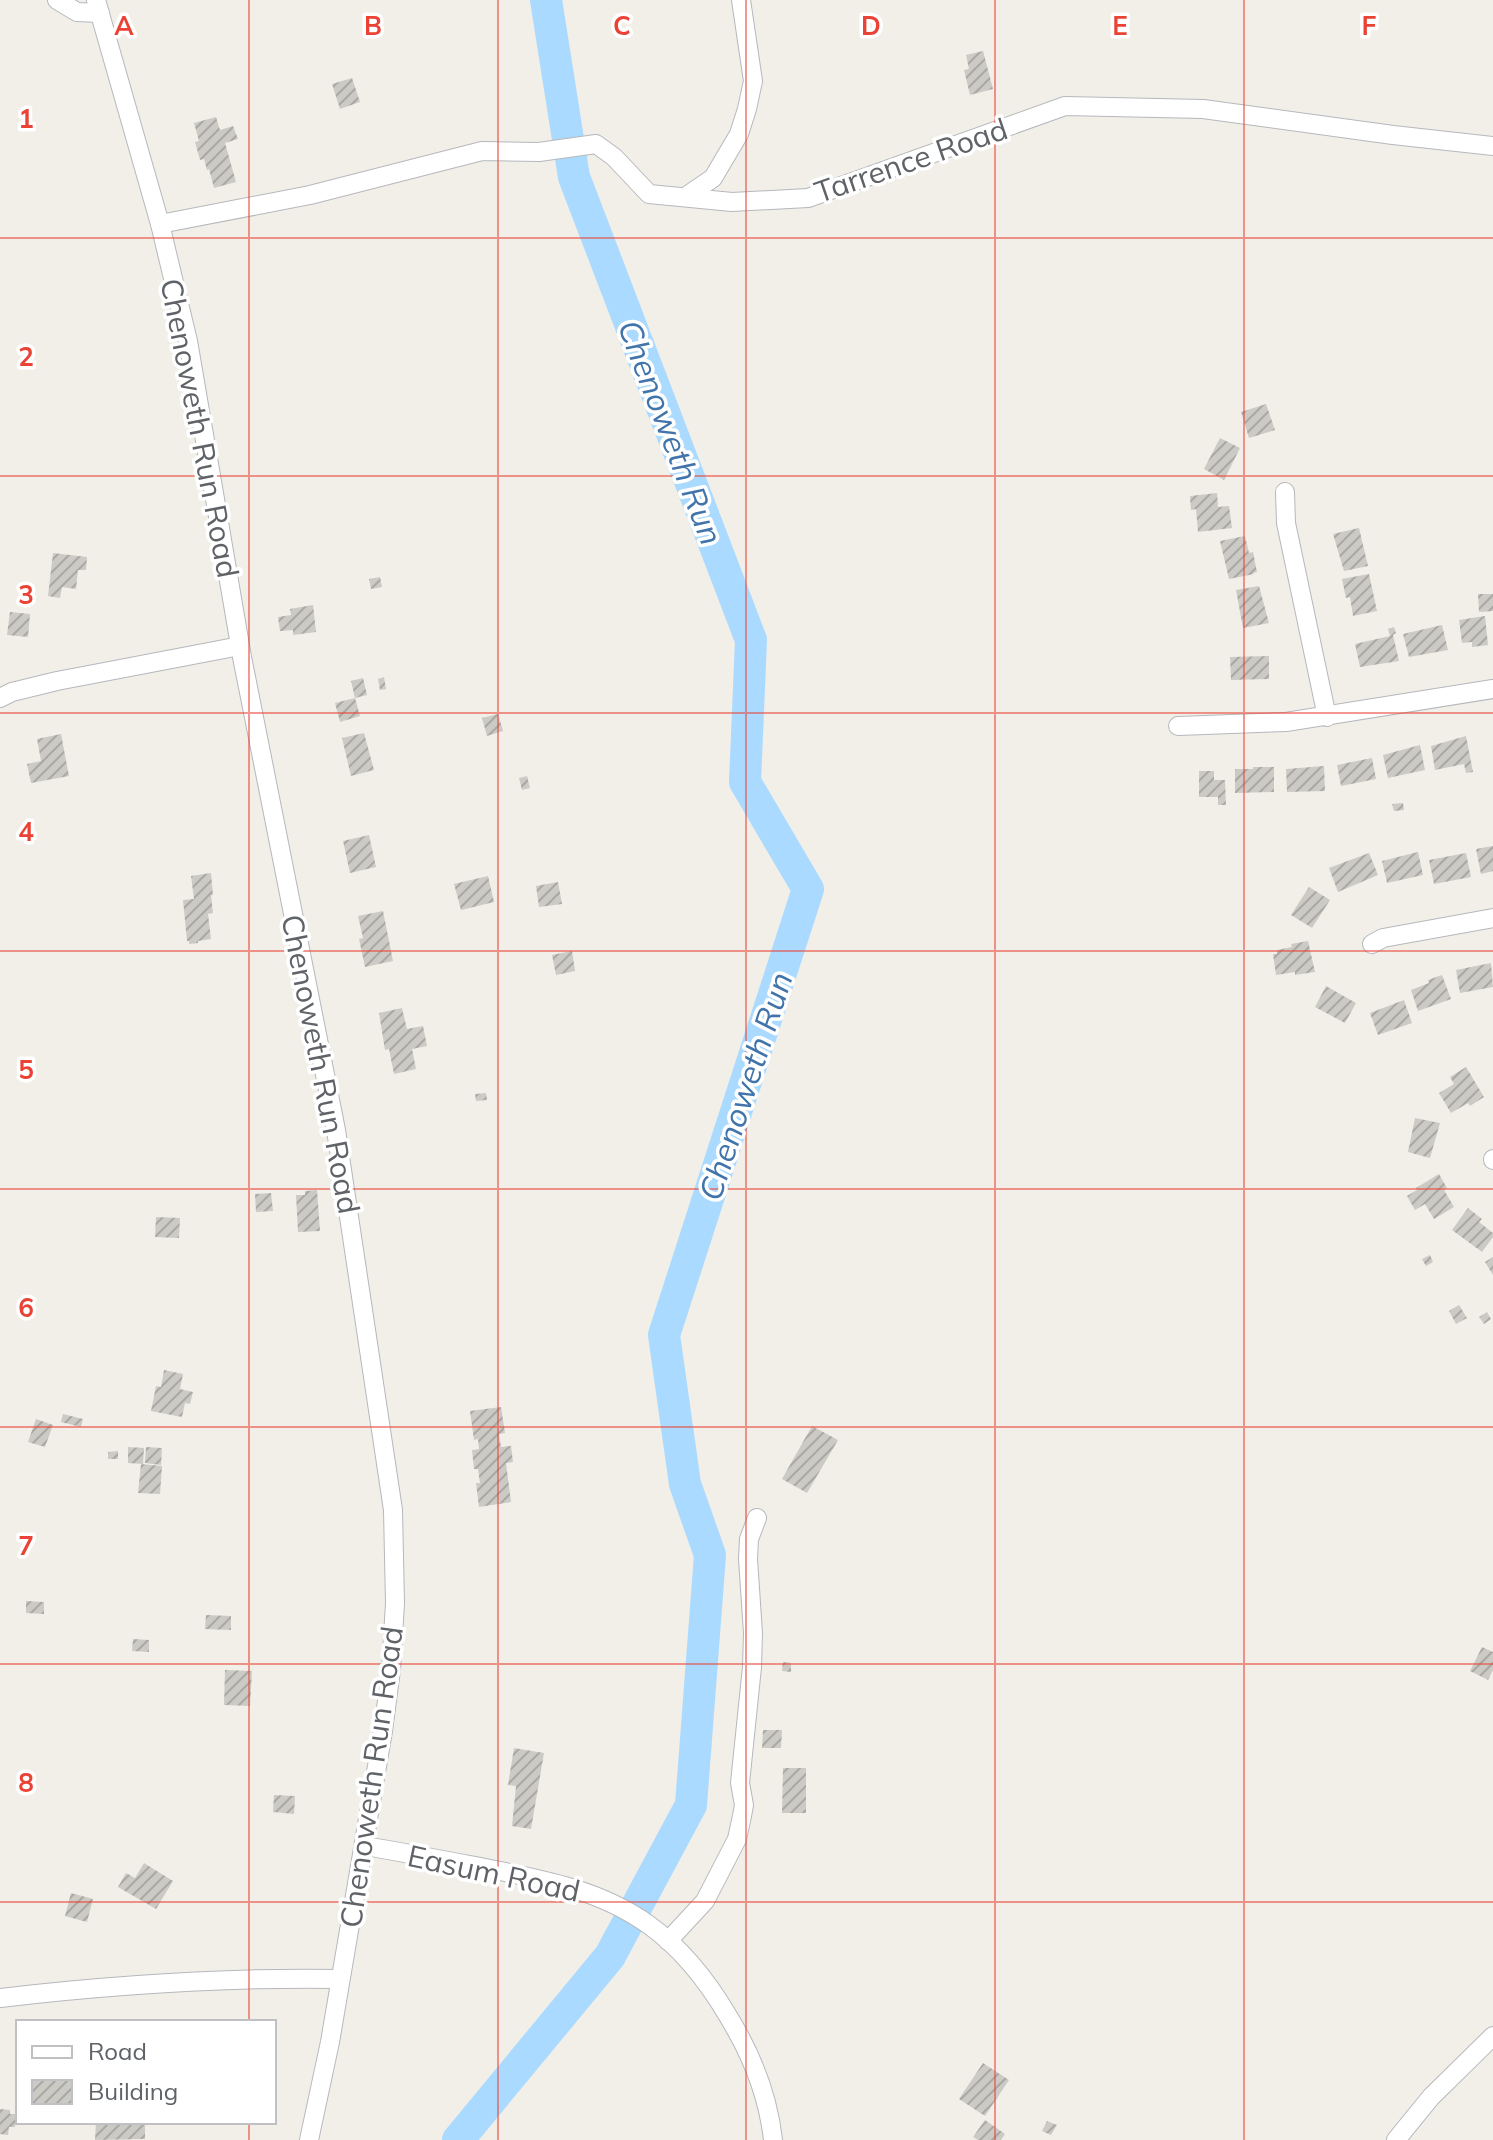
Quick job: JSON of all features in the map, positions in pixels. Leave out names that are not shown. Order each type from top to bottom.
[{"type":"street","points":[[57,0],[77,12],[98,6]]},
{"type":"street","points":[[685,197],[713,178],[739,134],[747,109],[753,81],[741,0]]},
{"type":"street","name":"Chenoweth Run Road","points":[[98,6],[160,224],[188,341],[240,646],[336,1130],[393,1510],[395,1603],[391,1670],[365,1846],[309,2140]]},
{"type":"street","name":"Tarrence Road","points":[[160,224],[310,195],[482,151],[539,152],[596,144],[614,157],[649,194],[729,201],[808,198],[1065,106],[1203,109],[1493,146]]},
{"type":"street","points":[[713,178],[729,201]]},
{"type":"street","points":[[1285,492],[1286,523],[1327,717]]},
{"type":"street","points":[[0,698],[57,681],[240,646]]},
{"type":"street","points":[[1178,726],[1286,722],[1493,689]]},
{"type":"street","points":[[1372,944],[1383,938],[1493,918]]},
{"type":"street","points":[[668,1941],[705,1901],[737,1839],[742,1816],[744,1805],[740,1783],[752,1667],[749,1539],[757,1518]]},
{"type":"street","name":"Easum Road","points":[[365,1846],[552,1881],[619,1906],[648,1924],[688,1960],[720,2001],[743,2039],[761,2082],[773,2140]]},
{"type":"street","points":[[0,1998],[222,1981],[340,1979]]},
{"type":"street","points":[[1396,2140],[1431,2097],[1493,2036]]},
{"type":"building","points":[[983,51],[993,89],[970,95],[964,70],[969,69],[966,55]]},
{"type":"building","points":[[352,78],[360,102],[340,109],[332,84]]},
{"type":"building","points":[[216,117],[220,130],[233,126],[238,139],[225,143],[236,182],[214,188],[204,159],[200,160],[194,123]]},
{"type":"building","points":[[1266,404],[1275,430],[1249,438],[1241,412]]},
{"type":"building","points":[[1220,438],[1240,448],[1224,480],[1204,469]]},
{"type":"building","points":[[1217,493],[1218,507],[1229,506],[1232,528],[1198,532],[1196,509],[1191,510],[1190,496]]},
{"type":"building","points":[[1359,528],[1368,566],[1344,571],[1333,534]]},
{"type":"building","points":[[1245,536],[1249,553],[1253,552],[1257,572],[1229,579],[1220,541]]},
{"type":"building","points":[[53,553],[87,557],[86,570],[78,570],[76,589],[62,587],[60,598],[48,596]]},
{"type":"building","points":[[1369,574],[1377,611],[1353,616],[1350,597],[1346,598],[1342,579]]},
{"type":"building","points":[[380,577],[382,587],[371,589],[369,579]]},
{"type":"building","points":[[1259,586],[1269,623],[1243,628],[1236,590]]},
{"type":"building","points":[[1478,594],[1493,594],[1493,611],[1479,612]]},
{"type":"building","points":[[313,605],[316,632],[293,635],[293,630],[280,631],[278,617],[291,615],[290,609]]},
{"type":"building","points":[[10,612],[30,614],[28,637],[7,635]]},
{"type":"building","points":[[1485,616],[1488,645],[1472,647],[1472,642],[1462,643],[1459,620]]},
{"type":"building","points":[[1442,625],[1448,650],[1409,657],[1403,634]]},
{"type":"building","points":[[1394,627],[1399,661],[1360,667],[1355,644],[1390,636],[1388,629]]},
{"type":"building","points":[[1269,656],[1269,679],[1231,680],[1230,657]]},
{"type":"building","points":[[384,677],[386,689],[380,690],[378,679]]},
{"type":"building","points":[[363,678],[367,695],[355,698],[351,681]]},
{"type":"building","points":[[355,698],[360,716],[340,722],[335,703]]},
{"type":"building","points":[[498,714],[503,731],[487,736],[482,718]]},
{"type":"building","points":[[364,733],[374,770],[351,776],[342,738]]},
{"type":"building","points":[[61,734],[69,776],[31,783],[27,764],[41,761],[37,739]]},
{"type":"building","points":[[1466,736],[1473,772],[1466,773],[1464,764],[1435,770],[1431,746]]},
{"type":"building","points":[[1420,745],[1425,770],[1388,778],[1383,755]]},
{"type":"building","points":[[1372,758],[1376,779],[1341,786],[1337,765]]},
{"type":"building","points":[[1324,766],[1325,791],[1287,792],[1286,769]]},
{"type":"building","points":[[1274,767],[1274,792],[1235,793],[1235,769]]},
{"type":"building","points":[[1199,771],[1214,771],[1214,780],[1225,780],[1226,805],[1218,805],[1218,797],[1199,797]]},
{"type":"building","points":[[527,776],[530,788],[522,790],[519,778]]},
{"type":"building","points":[[1403,803],[1404,810],[1394,811],[1392,804]]},
{"type":"building","points":[[369,835],[376,867],[350,873],[343,841]]},
{"type":"building","points":[[1493,846],[1493,871],[1481,874],[1476,849]]},
{"type":"building","points":[[1418,852],[1423,875],[1387,883],[1382,861]]},
{"type":"building","points":[[1369,853],[1378,875],[1338,892],[1329,868]]},
{"type":"building","points":[[1466,853],[1471,877],[1434,884],[1429,860]]},
{"type":"building","points":[[211,873],[213,913],[208,914],[211,939],[189,944],[183,900],[194,899],[191,876]]},
{"type":"building","points":[[488,876],[494,902],[461,910],[454,884]]},
{"type":"building","points":[[558,882],[562,904],[539,907],[536,886]]},
{"type":"building","points":[[1309,887],[1330,900],[1312,928],[1291,915]]},
{"type":"building","points":[[383,911],[393,961],[365,967],[358,916]]},
{"type":"building","points":[[1308,941],[1315,972],[1276,975],[1273,954],[1292,947],[1291,944]]},
{"type":"building","points":[[572,951],[575,971],[556,975],[552,955]]},
{"type":"building","points":[[1491,963],[1493,987],[1460,993],[1456,970]]},
{"type":"building","points":[[1442,975],[1451,999],[1418,1011],[1411,990]]},
{"type":"building","points":[[1326,986],[1356,1003],[1345,1023],[1315,1007]]},
{"type":"building","points":[[1404,1000],[1412,1023],[1378,1035],[1370,1013]]},
{"type":"building","points":[[402,1008],[407,1029],[423,1026],[427,1046],[412,1049],[416,1069],[394,1074],[389,1049],[385,1050],[379,1013]]},
{"type":"building","points":[[1466,1067],[1484,1097],[1451,1113],[1439,1093],[1454,1084],[1450,1077]]},
{"type":"building","points":[[486,1093],[487,1100],[476,1101],[475,1094]]},
{"type":"building","points":[[1415,1118],[1440,1123],[1430,1158],[1408,1152]]},
{"type":"building","points":[[1439,1174],[1454,1207],[1434,1219],[1425,1204],[1415,1210],[1407,1196]]},
{"type":"building","points":[[317,1190],[320,1231],[298,1232],[296,1195]]},
{"type":"building","points":[[271,1193],[273,1211],[256,1212],[255,1194]]},
{"type":"building","points":[[1468,1208],[1493,1233],[1482,1252],[1452,1230]]},
{"type":"building","points":[[156,1217],[180,1218],[179,1238],[155,1237]]},
{"type":"building","points":[[1430,1255],[1433,1262],[1426,1266],[1422,1259]]},
{"type":"building","points":[[1493,1257],[1493,1275],[1485,1262]]},
{"type":"building","points":[[1459,1305],[1467,1318],[1456,1324],[1449,1311]]},
{"type":"building","points":[[1487,1312],[1491,1319],[1484,1324],[1479,1317]]},
{"type":"building","points":[[164,1370],[183,1374],[180,1389],[193,1392],[190,1404],[185,1403],[182,1417],[151,1411],[156,1386],[161,1387]]},
{"type":"building","points":[[501,1407],[505,1433],[499,1434],[501,1447],[511,1446],[513,1462],[506,1463],[511,1502],[479,1507],[476,1483],[480,1483],[478,1469],[474,1469],[472,1450],[479,1449],[478,1439],[474,1440],[470,1411]]},
{"type":"building","points":[[63,1414],[83,1419],[81,1427],[61,1422]]},
{"type":"building","points":[[36,1419],[53,1425],[45,1447],[28,1442]]},
{"type":"building","points":[[812,1426],[838,1440],[807,1493],[782,1479]]},
{"type":"building","points":[[128,1447],[144,1448],[143,1464],[128,1463]]},
{"type":"building","points":[[146,1447],[162,1448],[161,1465],[145,1463]]},
{"type":"building","points":[[118,1451],[118,1459],[108,1459],[108,1452]]},
{"type":"building","points":[[141,1464],[162,1466],[160,1494],[138,1493]]},
{"type":"building","points":[[26,1601],[44,1602],[44,1614],[26,1613]]},
{"type":"building","points":[[206,1615],[231,1616],[231,1630],[205,1629]]},
{"type":"building","points":[[133,1639],[149,1640],[149,1652],[132,1651]]},
{"type":"building","points":[[1482,1647],[1493,1652],[1493,1670],[1488,1680],[1470,1671]]},
{"type":"building","points":[[783,1662],[791,1663],[791,1672],[782,1671]]},
{"type":"building","points":[[225,1670],[252,1671],[250,1706],[224,1705]]},
{"type":"building","points":[[763,1730],[782,1730],[781,1748],[762,1748]]},
{"type":"building","points":[[514,1748],[544,1753],[531,1829],[512,1826],[516,1786],[508,1785]]},
{"type":"building","points":[[783,1768],[806,1768],[806,1813],[782,1813]]},
{"type":"building","points":[[274,1795],[295,1796],[294,1814],[273,1812]]},
{"type":"building","points":[[144,1863],[173,1881],[156,1909],[118,1887],[126,1873],[135,1878]]},
{"type":"building","points":[[71,1893],[93,1899],[87,1922],[65,1916]]},
{"type":"building","points":[[983,2063],[1009,2080],[985,2116],[959,2099]]},
{"type":"building","points":[[0,2109],[16,2114],[15,2127],[9,2127],[8,2135],[0,2134]]},
{"type":"building","points":[[985,2120],[1005,2134],[1001,2140],[978,2140],[973,2137]]},
{"type":"building","points":[[1047,2121],[1057,2125],[1051,2135],[1042,2131]]},
{"type":"building","points":[[96,2124],[145,2124],[145,2139],[95,2140]]},
{"type":"waterway","name":"Chenoweth Run","points":[[458,2140],[610,1956],[691,1805],[710,1555],[685,1484],[664,1335],[808,889],[745,782],[751,640],[574,177],[546,0]]}]
